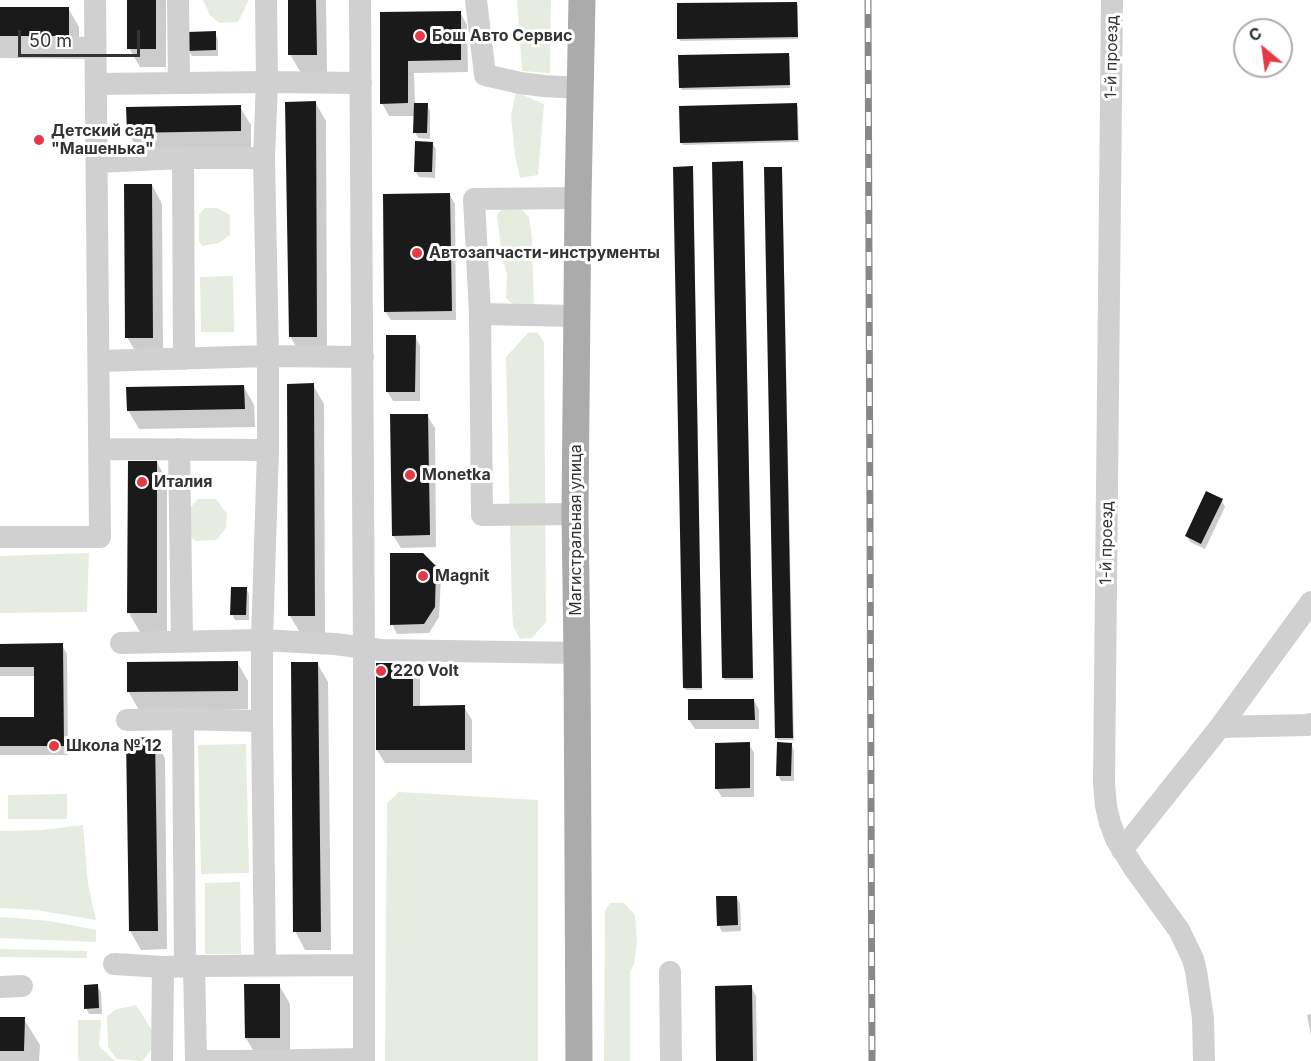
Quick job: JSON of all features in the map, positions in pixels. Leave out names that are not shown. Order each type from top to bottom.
[{"type":"main road","name":"Магистральная улица","points":[[579,1061],[575,514],[582,0]]},
{"type":"street","points":[[0,537],[100,537],[95,0]]},
{"type":"street","points":[[178,0],[179,83]]},
{"type":"street","points":[[265,964],[262,640],[268,450],[264,158],[267,82],[266,0]]},
{"type":"street","points":[[183,719],[181,966],[196,1060],[364,1060],[360,0]]},
{"type":"street","points":[[477,0],[485,75],[520,83],[580,88]]},
{"type":"street","name":"1-й проезд","points":[[1112,0],[1104,775],[1106,806],[1110,823],[1122,850],[1177,927],[1193,959],[1203,1018],[1204,1061]]},
{"type":"street","points":[[0,47],[96,48]]},
{"type":"street","points":[[96,84],[361,83]]},
{"type":"street","points":[[97,162],[183,158],[264,158]]},
{"type":"street","points":[[183,158],[184,359]]},
{"type":"street","points":[[575,514],[482,515],[480,314],[474,199],[578,198]]},
{"type":"street","points":[[480,314],[576,316]]},
{"type":"street","points":[[99,361],[268,356],[363,357]]},
{"type":"street","points":[[100,449],[268,450]]},
{"type":"street","points":[[179,449],[182,641]]},
{"type":"street","points":[[1122,850],[1220,728],[1311,602]]},
{"type":"street","points":[[121,643],[262,640],[335,644],[381,650],[577,653]]},
{"type":"street","points":[[127,720],[262,721]]},
{"type":"street","points":[[1220,728],[1311,724]]},
{"type":"street","points":[[114,964],[364,965]]},
{"type":"street","points":[[162,1061],[181,966]]},
{"type":"street","points":[[670,972],[671,1061]]},
{"type":"shaded area","points":[[203,0],[248,0],[248,2],[238,22],[219,23],[210,15]]},
{"type":"shaded area","points":[[517,0],[551,0],[550,73],[522,71]]},
{"type":"shaded area","points":[[516,92],[544,104],[538,175],[520,178],[511,116]]},
{"type":"shaded area","points":[[205,208],[217,208],[230,215],[230,235],[219,243],[202,246],[199,241],[199,215]]},
{"type":"shaded area","points":[[503,208],[520,208],[529,217],[534,308],[517,308],[506,298],[507,274],[502,258],[497,215]]},
{"type":"shaded area","points":[[233,276],[234,332],[201,332],[200,277]]},
{"type":"shaded area","points":[[537,332],[544,342],[546,622],[532,638],[520,639],[513,626],[512,608],[506,357],[528,333]]},
{"type":"shaded area","points":[[198,499],[216,499],[227,514],[226,528],[216,540],[195,541],[186,531],[187,511]]},
{"type":"shaded area","points":[[89,553],[87,612],[0,613],[0,556]]},
{"type":"shaded area","points":[[246,744],[249,873],[201,874],[198,745]]},
{"type":"shaded area","points":[[399,792],[538,800],[538,1061],[385,1061],[387,803]]},
{"type":"shaded area","points":[[67,794],[67,819],[8,819],[8,795]]},
{"type":"shaded area","points":[[83,825],[88,884],[96,920],[36,910],[0,908],[0,831],[42,830]]},
{"type":"shaded area","points":[[240,882],[241,954],[205,954],[205,883]]},
{"type":"shaded area","points":[[610,903],[624,903],[635,915],[637,943],[634,964],[630,973],[630,1061],[604,1061],[605,911]]},
{"type":"shaded area","points":[[0,917],[50,921],[96,930],[96,942],[0,938]]},
{"type":"shaded area","points":[[0,949],[87,951],[87,958],[0,957]]},
{"type":"shaded area","points":[[136,1005],[152,1030],[151,1050],[142,1061],[117,1059],[108,1047],[107,1016],[117,1009]]},
{"type":"shaded area","points":[[78,1020],[101,1020],[99,1046],[115,1061],[78,1060]]},
{"type":"building","points":[[127,0],[156,0],[156,49],[127,49]]},
{"type":"building","points":[[288,0],[316,0],[317,55],[288,55]]},
{"type":"building","points":[[797,2],[798,37],[677,39],[677,3]]},
{"type":"building","points":[[0,7],[69,7],[69,36],[0,36]]},
{"type":"building","name":"Бош Авто Сервис","points":[[461,11],[461,60],[408,61],[408,103],[380,104],[380,12]]},
{"type":"building","points":[[216,31],[216,50],[187,51],[187,32]]},
{"type":"building","points":[[789,53],[790,85],[679,88],[678,55]]},
{"type":"building","points":[[316,101],[317,337],[289,337],[285,102]]},
{"type":"building","points":[[414,103],[428,103],[427,133],[413,133]]},
{"type":"building","points":[[797,103],[798,140],[680,143],[679,106]]},
{"type":"building","points":[[241,105],[241,131],[127,133],[126,107]]},
{"type":"building","points":[[415,141],[433,142],[432,172],[414,172]]},
{"type":"building","points":[[743,161],[753,678],[722,678],[712,162]]},
{"type":"building","points":[[693,166],[702,688],[683,688],[673,167]]},
{"type":"building","points":[[764,167],[782,167],[793,738],[775,738]]},
{"type":"building","points":[[124,184],[152,184],[153,338],[125,338]]},
{"type":"building","name":"Автозапчасти-инструменты","points":[[450,193],[452,311],[384,312],[383,194]]},
{"type":"building","points":[[386,335],[416,335],[415,392],[386,392]]},
{"type":"building","points":[[314,383],[315,616],[288,616],[287,384]]},
{"type":"building","points":[[244,385],[245,409],[127,411],[126,387]]},
{"type":"building","name":"Monetka","points":[[390,414],[428,414],[430,535],[392,536]]},
{"type":"building","points":[[128,461],[157,461],[157,613],[127,613]]},
{"type":"building","points":[[1206,491],[1223,499],[1201,544],[1185,536]]},
{"type":"building","points":[[390,553],[423,553],[436,566],[435,607],[424,624],[390,625]]},
{"type":"building","points":[[231,587],[247,587],[246,615],[230,615]]},
{"type":"building","points":[[63,643],[64,746],[0,746],[0,717],[34,717],[34,667],[0,667],[0,644]]},
{"type":"building","points":[[238,661],[238,691],[127,692],[127,662]]},
{"type":"building","points":[[291,662],[318,662],[321,932],[293,932]]},
{"type":"building","points":[[376,663],[413,663],[413,706],[465,705],[465,750],[376,750]]},
{"type":"building","points":[[688,699],[754,699],[755,720],[688,720]]},
{"type":"building","points":[[155,737],[158,931],[129,931],[126,738]]},
{"type":"building","points":[[750,742],[750,788],[715,789],[715,743]]},
{"type":"building","points":[[777,742],[792,743],[791,776],[776,776]]},
{"type":"building","points":[[716,896],[737,896],[738,925],[717,926]]},
{"type":"building","points":[[98,984],[99,1008],[84,1009],[84,985]]},
{"type":"building","points":[[244,984],[280,984],[280,1038],[245,1038]]},
{"type":"building","points":[[752,985],[753,1061],[716,1061],[715,986]]},
{"type":"building","points":[[0,1017],[25,1017],[24,1051],[0,1051]]},
{"type":"railway","points":[[868,0],[872,1061]]},
{"type":"place","name":"Бош Авто Сервис","points":[[420,36]]},
{"type":"place","name":"Детский сад \"Машенька\"","points":[[39,140]]},
{"type":"place","name":"Автозапчасти-инструменты","points":[[417,253]]},
{"type":"place","name":"Monetka","points":[[410,475]]},
{"type":"place","name":"Италия","points":[[142,482]]},
{"type":"place","name":"Magnit","points":[[423,576]]},
{"type":"place","name":"220 Volt","points":[[381,671]]},
{"type":"place","name":"Школа № 12","points":[[54,746]]}]
